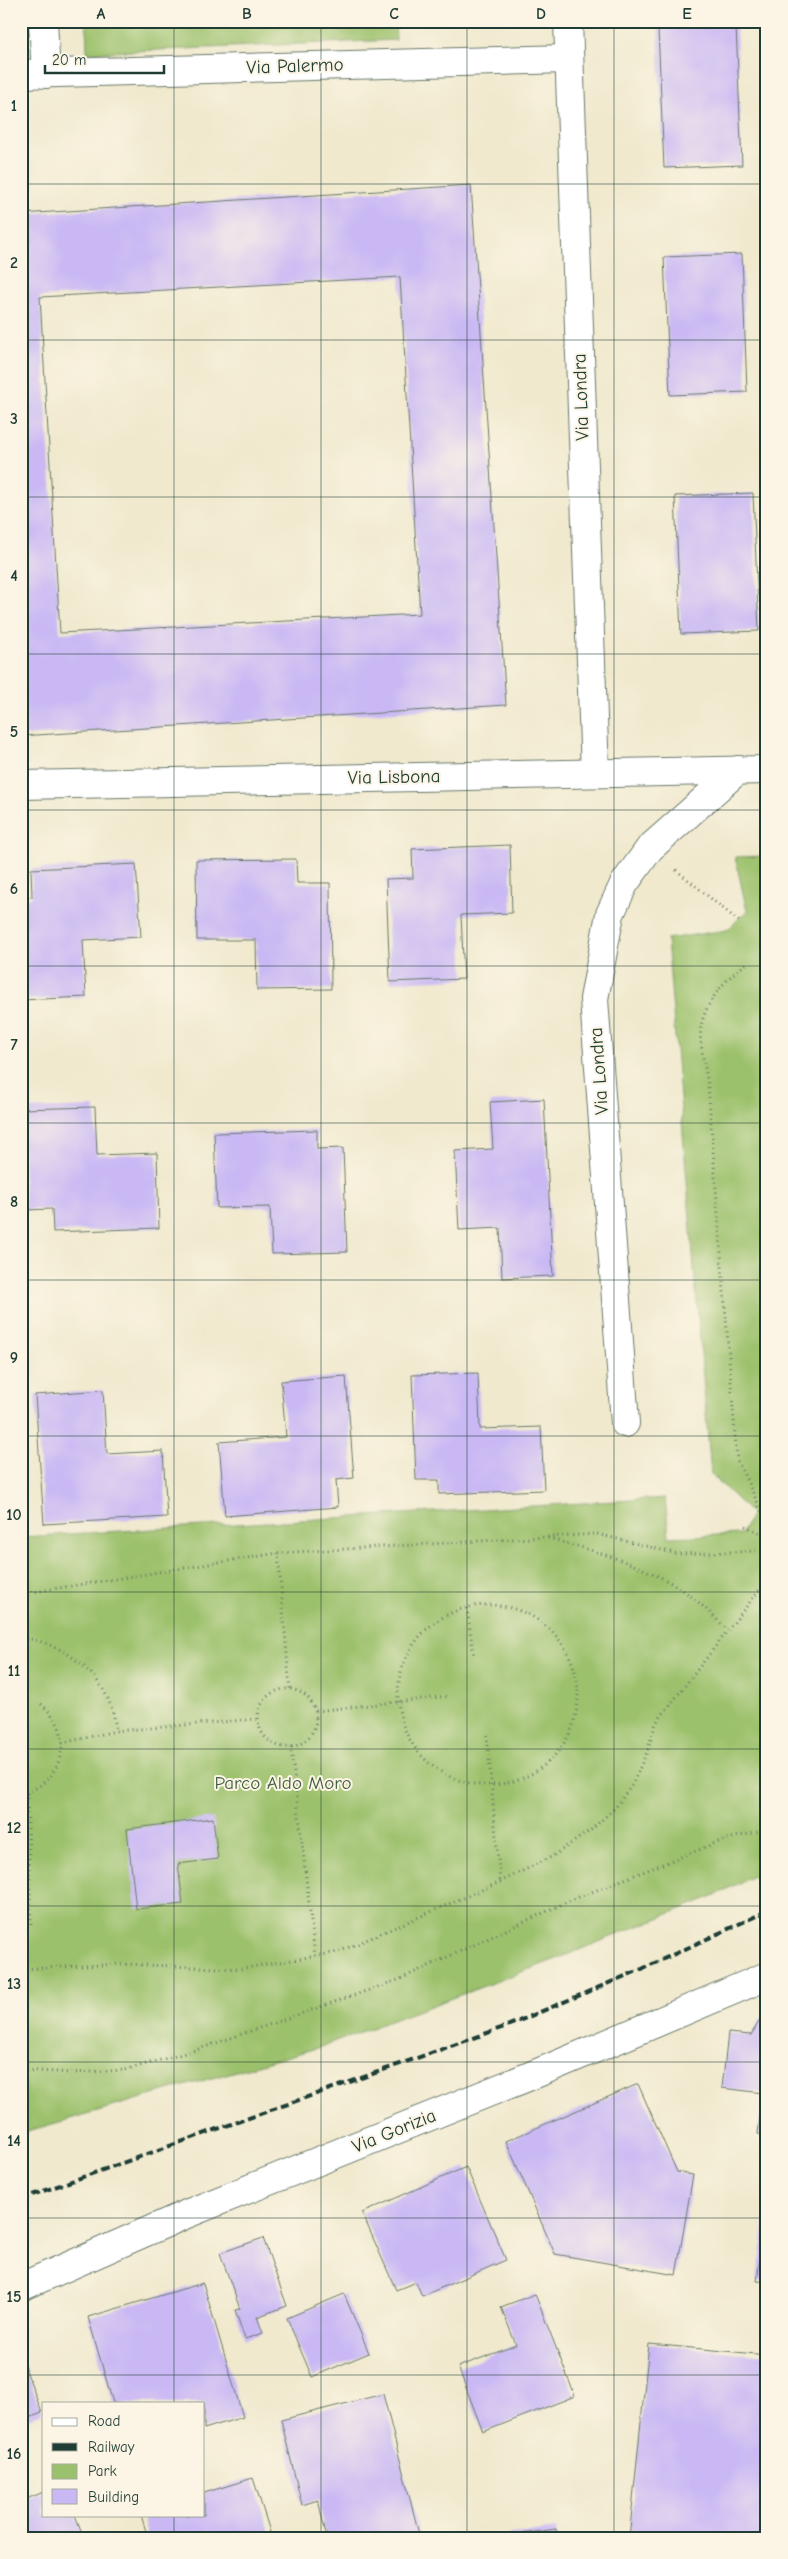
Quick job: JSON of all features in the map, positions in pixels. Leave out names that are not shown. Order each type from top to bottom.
[{"type":"street","points":[[34,74],[43,21]]},
{"type":"street","name":"Via Londra","points":[[568,21],[596,773]]},
{"type":"street","name":"Via Palermo","points":[[34,74],[568,59]]},
{"type":"street","name":"Via Londra","points":[[624,1423],[594,999],[610,914],[624,884],[650,848],[738,770]]},
{"type":"street","name":"Via Lisbona","points":[[21,785],[767,770]]},
{"type":"street","name":"Via Gorizia","points":[[21,2287],[188,2213],[540,2072],[767,1976]]},
{"type":"path","points":[[650,848],[741,923]]},
{"type":"path","points":[[746,964],[731,974],[718,992],[700,1027],[708,1085],[737,1460],[767,1522]]},
{"type":"path","points":[[745,1526],[761,1533]]},
{"type":"path","points":[[21,1594],[278,1553],[545,1537],[597,1534],[678,1554],[759,1551]]},
{"type":"path","points":[[545,1537],[592,1550],[653,1574],[692,1597],[727,1630]]},
{"type":"path","points":[[278,1553],[290,1689]]},
{"type":"path","points":[[21,1968],[123,1964],[240,1969],[338,1952],[500,1882],[551,1857],[591,1830],[615,1808],[632,1785],[656,1723],[767,1580]]},
{"type":"path","points":[[496,1606],[524,1612],[550,1629],[568,1654],[578,1684],[577,1714],[565,1743],[544,1766],[517,1781],[490,1786],[458,1781],[433,1767],[413,1746],[401,1720],[398,1703],[398,1690],[404,1662],[418,1638],[440,1618],[467,1608],[496,1606]]},
{"type":"path","points":[[467,1608],[474,1656]]},
{"type":"path","points":[[21,1638],[47,1644],[65,1653],[94,1675],[110,1704],[116,1731]]},
{"type":"path","points":[[290,1689],[306,1696],[316,1711],[314,1730],[300,1744],[291,1747],[273,1743],[265,1737],[257,1719],[263,1700],[279,1690],[290,1689]]},
{"type":"path","points":[[316,1711],[449,1696]]},
{"type":"path","points":[[21,1793],[27,1793],[41,1786],[53,1774],[60,1760],[62,1744],[60,1728],[52,1714],[40,1703]]},
{"type":"path","points":[[62,1744],[116,1731],[257,1719]]},
{"type":"path","points":[[487,1735],[490,1786],[500,1882]]},
{"type":"path","points":[[291,1747],[315,1956]]},
{"type":"path","points":[[27,1793],[31,1928]]},
{"type":"path","points":[[21,2070],[72,2073],[125,2070],[196,2050],[398,1980],[569,1901],[726,1839],[767,1830]]},
{"type":"green space","points":[[86,21],[395,21],[396,40],[87,53]]},
{"type":"green space","name":"Parco Aldo Moro","points":[[767,856],[767,1869],[711,1897],[554,1960],[320,2047],[21,2133],[21,1537],[665,1498],[669,1537],[741,1534],[752,1514],[711,1474],[667,939],[727,930],[747,911],[735,857]]},
{"type":"building","points":[[736,26],[742,165],[664,168],[658,29]]},
{"type":"building","points":[[471,185],[506,705],[21,736],[21,214]],"holes":[[[400,277],[420,614],[60,633],[40,297]]]},
{"type":"building","points":[[742,254],[747,392],[670,395],[664,257]]},
{"type":"building","points":[[753,493],[759,631],[681,634],[675,496]]},
{"type":"building","points":[[510,845],[512,913],[461,915],[464,979],[390,982],[386,879],[413,878],[412,849]]},
{"type":"building","points":[[296,859],[297,883],[330,883],[331,989],[257,990],[256,940],[197,940],[196,860]]},
{"type":"building","points":[[136,864],[141,937],[83,940],[86,997],[21,1000],[21,898],[32,897],[31,869]]},
{"type":"building","points":[[544,1099],[553,1276],[502,1278],[500,1228],[459,1230],[455,1151],[493,1149],[490,1102]]},
{"type":"building","points":[[95,1107],[97,1155],[157,1153],[159,1228],[53,1232],[52,1209],[25,1210],[21,1109]]},
{"type":"building","points":[[317,1130],[317,1149],[343,1148],[347,1252],[272,1254],[270,1207],[217,1208],[214,1133]]},
{"type":"building","points":[[478,1373],[480,1429],[541,1427],[544,1490],[439,1494],[439,1480],[416,1480],[412,1375]]},
{"type":"building","points":[[346,1376],[354,1478],[336,1480],[338,1507],[225,1516],[219,1442],[286,1437],[281,1381]]},
{"type":"building","points":[[103,1390],[107,1454],[163,1451],[167,1517],[44,1524],[35,1395]]},
{"type":"building","points":[[213,1818],[218,1859],[178,1864],[183,1904],[136,1909],[127,1829]]},
{"type":"building","points":[[765,2012],[767,2013],[767,2135],[758,2134],[763,2093],[722,2088],[728,2033],[751,2035]]},
{"type":"building","points":[[638,2084],[677,2172],[693,2175],[676,2275],[555,2254],[506,2141]]},
{"type":"building","points":[[466,2167],[506,2260],[422,2296],[416,2282],[396,2290],[362,2213]]},
{"type":"building","points":[[767,2215],[767,2282],[757,2281]]},
{"type":"building","points":[[263,2238],[287,2306],[257,2317],[263,2333],[245,2339],[235,2310],[240,2309],[220,2253]]},
{"type":"building","points":[[203,2283],[243,2417],[205,2429],[205,2402],[113,2402],[88,2317]]},
{"type":"building","points":[[344,2294],[369,2353],[312,2377],[287,2318]]},
{"type":"building","points":[[535,2294],[575,2396],[483,2432],[458,2367],[516,2345],[501,2307]]},
{"type":"building","points":[[649,2344],[767,2355],[767,2538],[629,2538]]},
{"type":"building","points":[[21,2357],[42,2413],[21,2421]]},
{"type":"building","points":[[383,2394],[420,2538],[327,2538],[318,2500],[302,2505],[281,2420]]},
{"type":"building","points":[[253,2478],[272,2538],[148,2538],[141,2516],[205,2516],[205,2493]]},
{"type":"building","points":[[42,2493],[42,2516],[75,2516],[84,2538],[21,2538],[21,2501]]},
{"type":"building","points":[[556,2529],[557,2538],[499,2538],[499,2537]]},
{"type":"railway","points":[[21,2199],[507,2026],[642,1969],[767,1911]]}]
